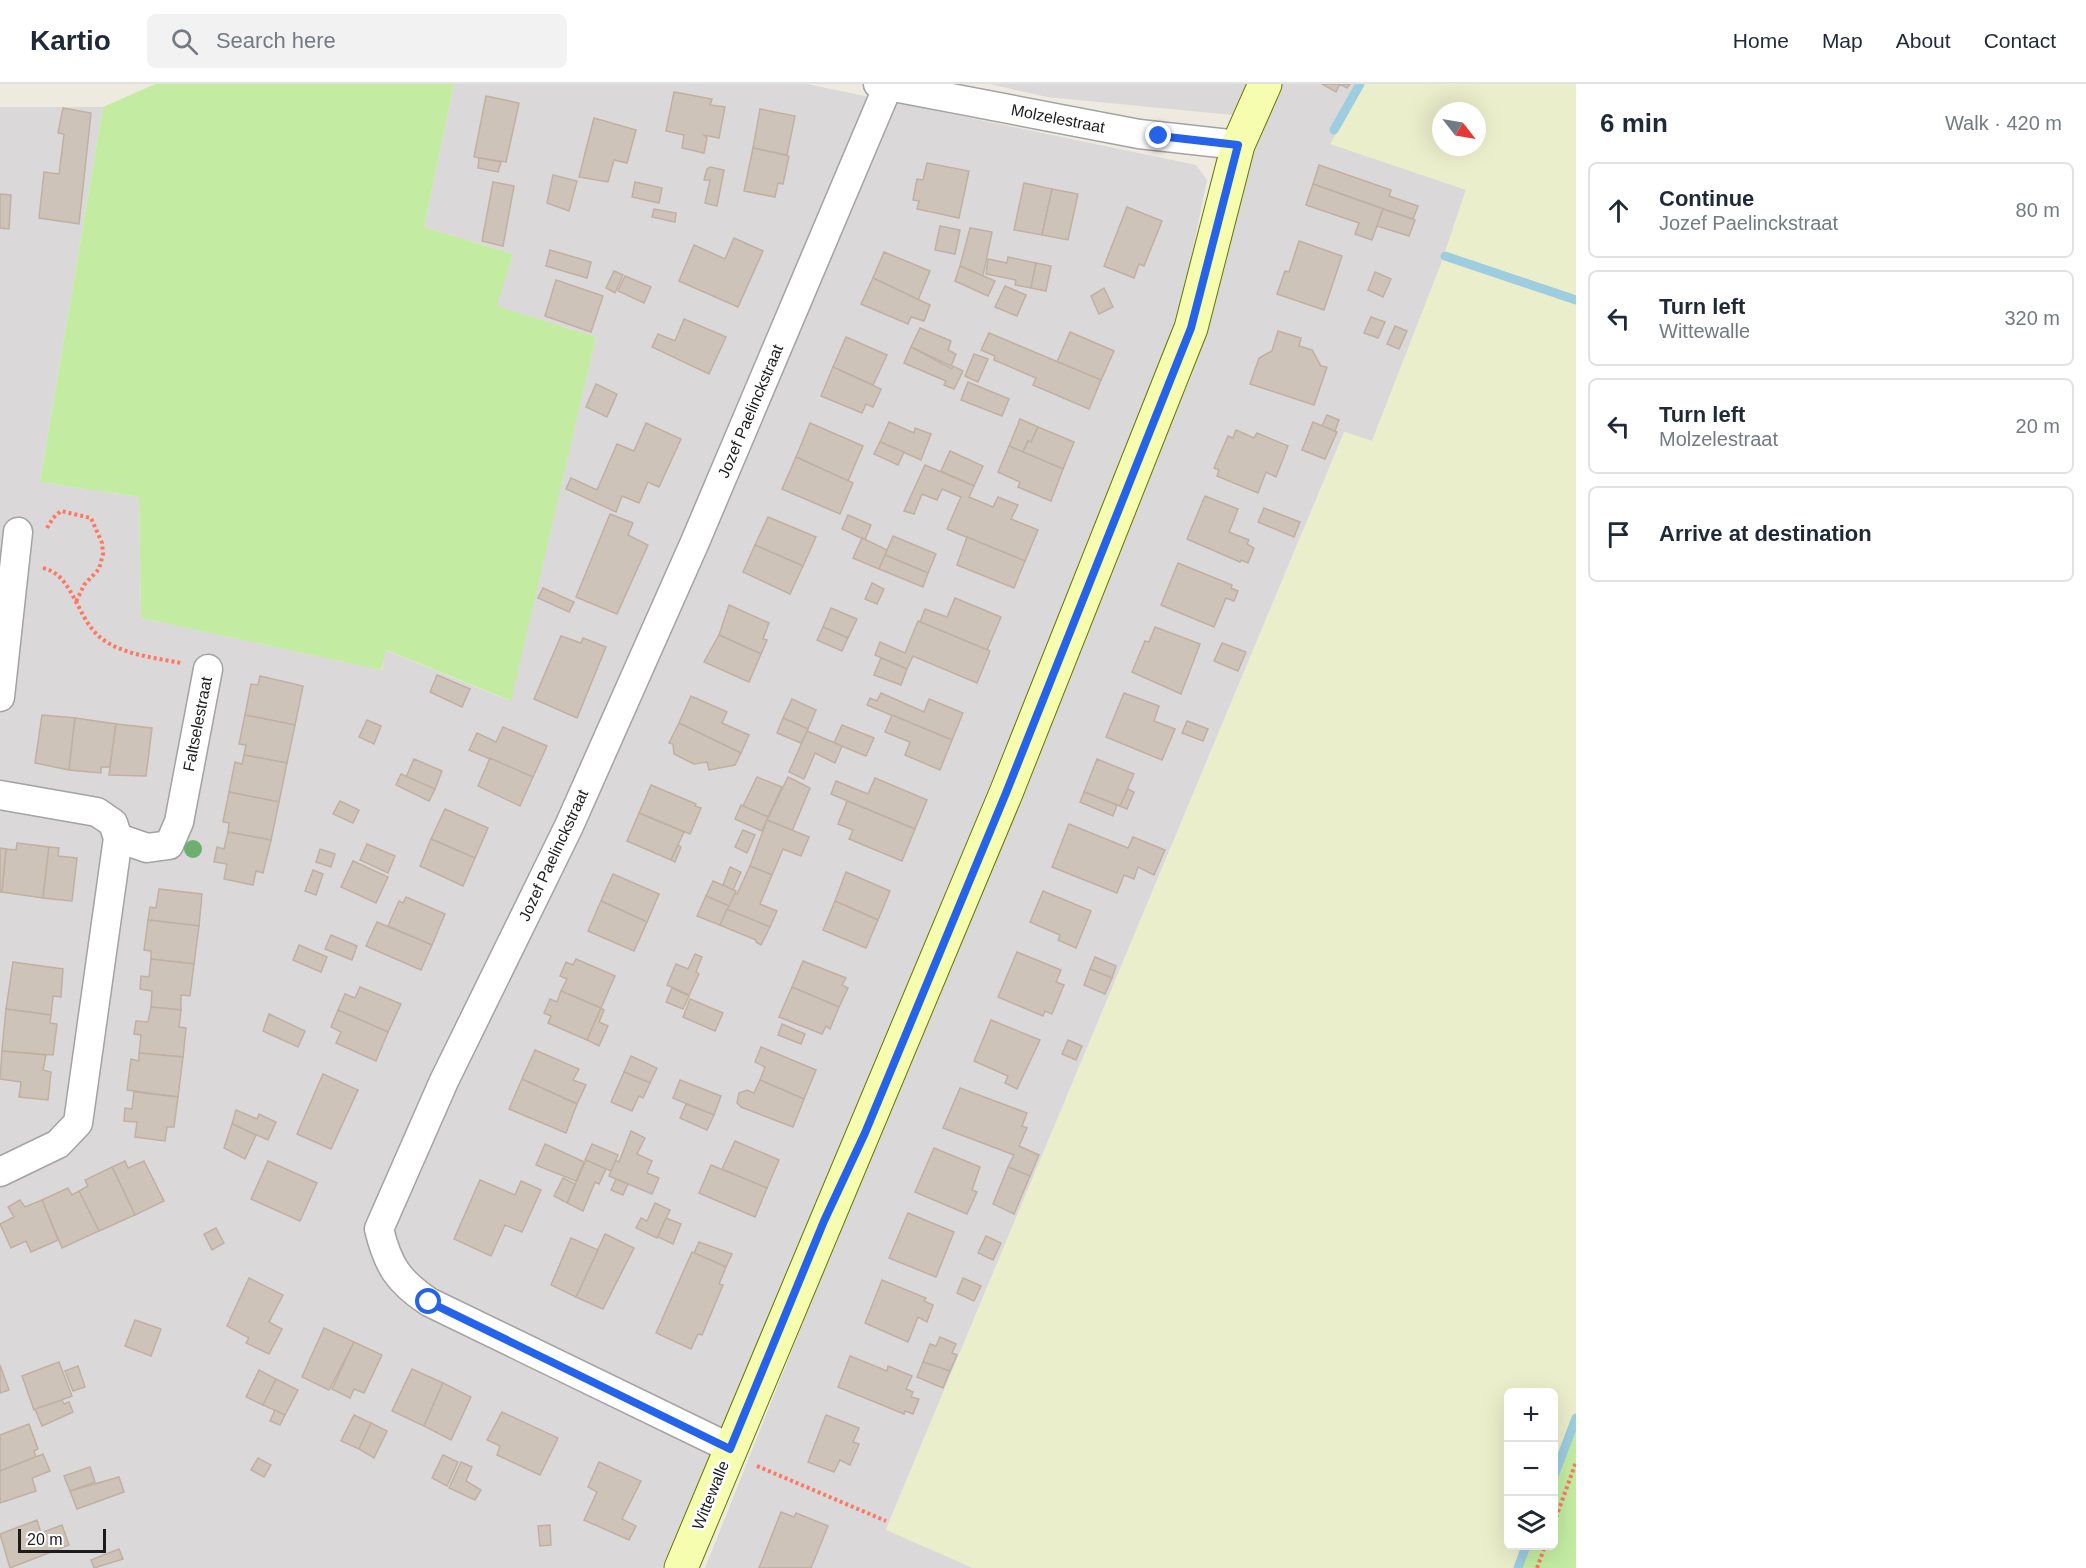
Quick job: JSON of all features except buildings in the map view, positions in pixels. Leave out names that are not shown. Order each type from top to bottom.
[{"type":"street","name":"Wittewalle","points":[[681,1568],[824,1221],[865,1133],[1006,793],[1191,328],[1238,145],[1265,84]]},
{"type":"street","name":"Molzelestraat","points":[[883,85],[1139,134],[1238,145]]},
{"type":"street","name":"Jozef Paelinckstraat","points":[[728,1451],[429,1302],[409,1288],[394,1271],[385,1254],[379,1229],[444,1081],[583,793],[695,542],[883,85]]},
{"type":"street","points":[[0,697],[18,532]]},
{"type":"street","name":"Faltselestraat","points":[[118,838],[147,848],[169,845],[179,822],[208,669]]},
{"type":"street","points":[[0,795],[97,812],[113,823],[118,838],[78,1123],[58,1144],[0,1172]]},
{"type":"path","points":[[46,536],[52,518],[61,511],[91,518],[96,525],[103,554],[99,569],[84,585],[76,603]]},
{"type":"path","points":[[44,569],[46,558]]},
{"type":"path","name":"Faltselestraat","points":[[14,564],[44,569],[63,579],[87,626],[104,641],[120,650],[208,669]]},
{"type":"path","points":[[728,1451],[886,1521]]},
{"type":"path","points":[[1558,1511],[1576,1462]]},
{"type":"path","points":[[1537,1568],[1543,1550]]},
{"type":"shaded area","points":[[454,84],[807,84],[1196,165],[1207,180],[1186,284],[1161,363],[1026,704],[662,1568],[0,1568],[0,107],[103,107],[40,482],[139,497],[141,618],[382,670],[385,650],[510,701],[596,337],[496,306],[513,254],[424,227]]},
{"type":"shaded area","points":[[990,84],[1247,84],[1233,115],[1047,97]]},
{"type":"shaded area","points":[[1279,84],[1364,84],[1331,144],[1466,189],[1441,264],[1372,441],[1344,432],[886,1529],[973,1568],[705,1568],[890,1105],[1192,374],[1249,164]]},
{"type":"green space","points":[[155,84],[454,84],[424,227],[513,254],[497,306],[596,337],[511,701],[386,650],[381,670],[141,618],[139,497],[40,482],[103,107]]},
{"type":"green space","points":[[1364,84],[1576,84],[1576,1418],[1558,1465],[1558,1388],[1504,1388],[1504,1550],[1525,1550],[1518,1568],[973,1568],[886,1530],[1345,432],[1372,441],[1441,264],[1466,190],[1330,144]]},
{"type":"green space","points":[[1576,1418],[1576,1568],[1517,1568],[1524,1550],[1558,1550],[1558,1465]]},
{"type":"waterway","points":[[1334,130],[1360,84]]},
{"type":"waterway","points":[[1445,256],[1576,300]]},
{"type":"waterway","points":[[1558,1465],[1576,1418]]},
{"type":"waterway","points":[[1518,1568],[1525,1550]]},
{"type":"route","points":[[429,1302],[730,1449],[824,1221],[865,1133],[1006,793],[1191,328],[1238,145],[1159,136]]}]
